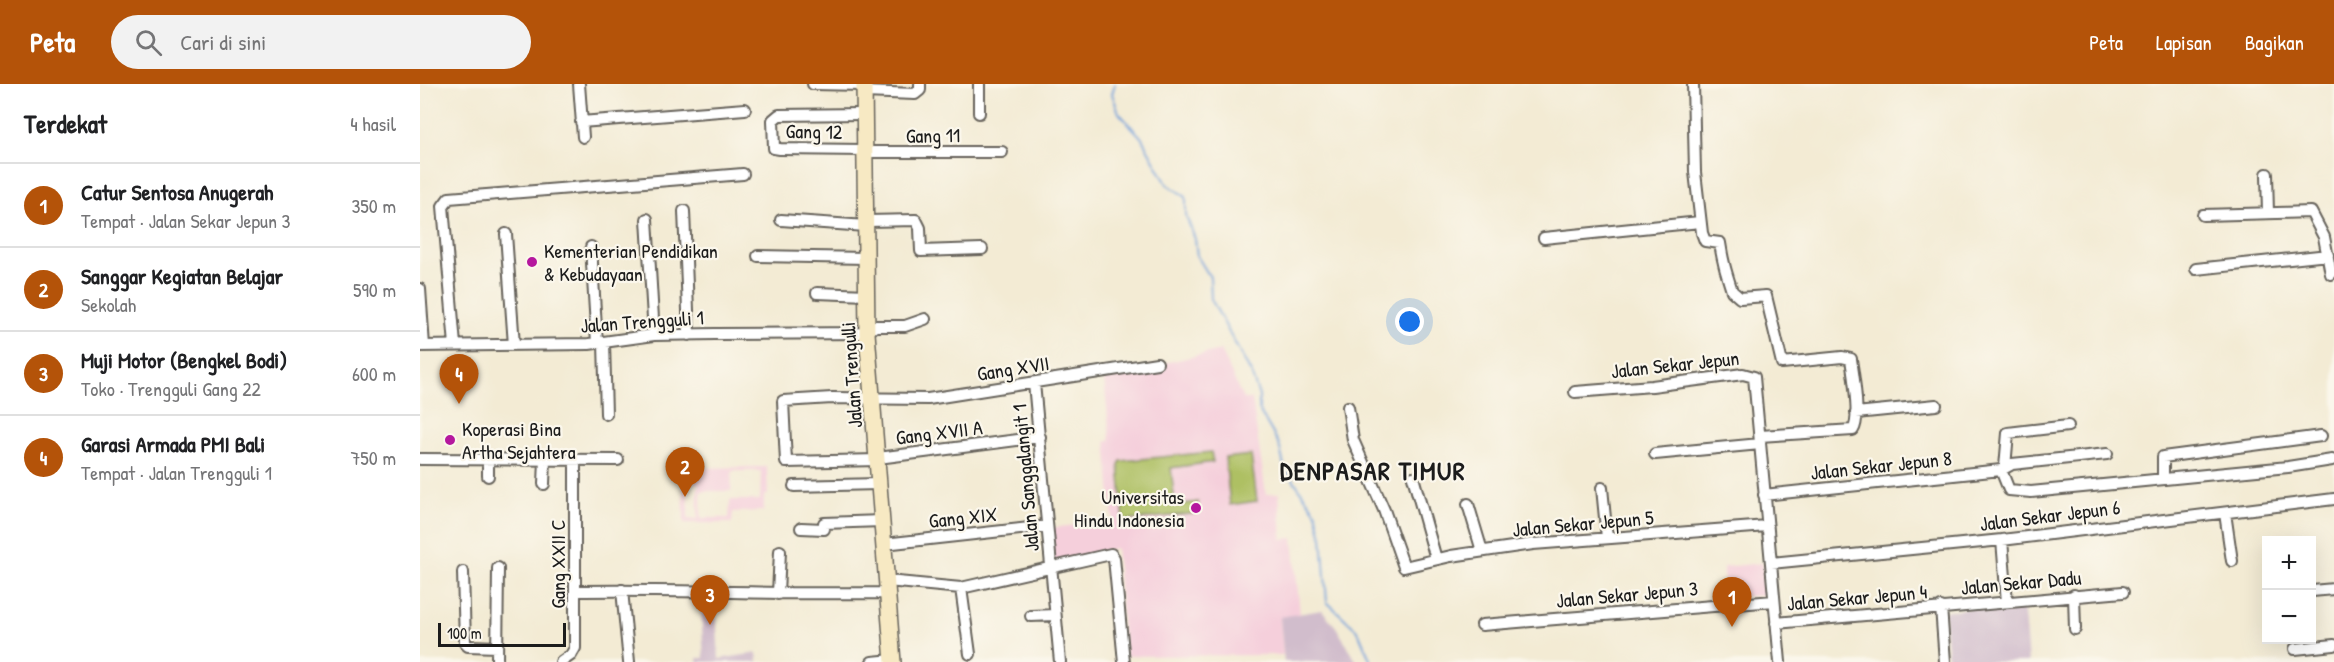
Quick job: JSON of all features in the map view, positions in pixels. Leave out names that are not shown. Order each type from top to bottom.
[{"type":"main road","name":"Jalan Trengulli","points":[[864,87],[867,333],[893,661]]},
{"type":"street","points":[[579,84],[583,136]]},
{"type":"street","points":[[813,84],[864,87],[915,94],[920,90],[920,84]]},
{"type":"street","points":[[979,84],[979,113]]},
{"type":"street","points":[[1655,454],[1852,430],[1856,426],[1851,359],[1842,357],[1782,363],[1767,298],[1763,295],[1740,298],[1733,294],[1729,274],[1723,268],[1720,243],[1704,241],[1700,222],[1693,84]]},
{"type":"street","points":[[581,122],[745,109]]},
{"type":"street","name":"Gang 12","points":[[863,114],[779,115],[773,120],[772,142],[774,148],[780,149],[865,151]]},
{"type":"street","name":"Gang 11","points":[[865,151],[1002,152]]},
{"type":"street","points":[[455,345],[444,207],[449,198],[743,174]]},
{"type":"street","points":[[2267,174],[2268,213]]},
{"type":"street","points":[[684,211],[689,335]]},
{"type":"street","points":[[2203,215],[2311,212],[2329,236],[2328,255],[2331,274]]},
{"type":"street","points":[[647,219],[654,335]]},
{"type":"street","points":[[781,220],[867,223],[916,220],[920,228],[921,251],[982,249]]},
{"type":"street","points":[[1544,238],[1700,222]]},
{"type":"street","points":[[506,234],[514,345]]},
{"type":"street","points":[[591,247],[606,414]]},
{"type":"street","points":[[2196,269],[2328,255]]},
{"type":"street","points":[[758,256],[867,258]]},
{"type":"street","points":[[420,289],[422,346]]},
{"type":"street","points":[[817,293],[867,295]]},
{"type":"street","name":"Jalan Trengguli 1","points":[[422,346],[601,343],[654,335],[867,333],[875,326],[904,326],[925,319]]},
{"type":"street","name":"Gang XVII","points":[[878,459],[786,462],[781,405],[783,401],[790,399],[928,399],[1157,363]]},
{"type":"street","name":"Jalan Sekar Jepun","points":[[1575,392],[1750,374],[1756,383],[1780,662]]},
{"type":"street","name":"Jalan Sanggalangit 1","points":[[1034,383],[1060,662]]},
{"type":"street","points":[[1856,413],[1936,405]]},
{"type":"street","name":"Jalan Sekar Jepun 5","points":[[1348,407],[1353,440],[1384,510],[1404,567],[1482,551],[1607,538],[1767,526]]},
{"type":"street","points":[[2068,426],[2008,433],[2003,468],[2009,490],[2020,492],[2163,479],[2332,460]]},
{"type":"street","points":[[2163,479],[2163,457],[2321,436]]},
{"type":"street","name":"Gang XVII A","points":[[878,459],[1040,437]]},
{"type":"street","name":"Jalan Sekar Jepun 8","points":[[1764,495],[2107,454]]},
{"type":"street","points":[[420,459],[618,460]]},
{"type":"street","points":[[488,459],[488,476]]},
{"type":"street","points":[[544,484],[545,459]]},
{"type":"street","name":"Gang XXII C","points":[[561,662],[571,656],[575,648],[575,460]]},
{"type":"street","points":[[1413,477],[1436,559]]},
{"type":"street","points":[[794,486],[879,484]]},
{"type":"street","points":[[1602,489],[1607,538]]},
{"type":"street","name":"Jalan Sekar Jepun 6","points":[[1771,562],[2002,540],[2334,499]]},
{"type":"street","points":[[1468,504],[1482,551]]},
{"type":"street","points":[[2225,513],[2232,561]]},
{"type":"street","points":[[801,528],[824,529],[824,523],[882,521]]},
{"type":"street","name":"Gang XIX","points":[[884,544],[1047,525]]},
{"type":"street","points":[[2002,540],[2007,602]]},
{"type":"street","points":[[778,594],[780,551]]},
{"type":"street","points":[[575,591],[778,594],[887,587],[962,588],[1050,570],[1109,554],[1114,558],[1124,662]]},
{"type":"street","points":[[497,662],[498,568]]},
{"type":"street","points":[[463,572],[465,642],[468,646],[497,647]]},
{"type":"street","points":[[962,588],[970,654]]},
{"type":"street","points":[[2316,591],[2334,589]]},
{"type":"street","points":[[622,590],[629,662]]},
{"type":"street","name":"Jalan Sekar Dadu","points":[[1946,662],[1941,608],[2123,592]]},
{"type":"street","points":[[2074,595],[2075,629]]},
{"type":"street","name":"Jalan Sekar Jepun 3","points":[[1482,625],[1774,601]]},
{"type":"street","name":"Jalan Sekar Jepun 4","points":[[1776,622],[1941,608]]},
{"type":"street","points":[[1030,616],[1055,615]]},
{"type":"street","points":[[2295,649],[2334,645]]},
{"type":"street","points":[[872,662],[893,661]]},
{"type":"shaded area","name":"Universitas Hindu Indonesia","points":[[1221,350],[1243,399],[1252,399],[1266,494],[1279,493],[1282,539],[1293,538],[1300,614],[1280,618],[1283,655],[1125,656],[1116,548],[1053,563],[1050,528],[1113,521],[1106,441],[1110,440],[1104,377]]},
{"type":"shaded area","points":[[767,467],[768,495],[764,495],[764,511],[733,512],[732,523],[684,523],[683,468]],"holes":[[[732,471],[761,471],[760,500],[730,500],[729,518],[701,518],[701,491],[731,491]],[[688,483],[698,483],[698,519],[688,518]]]},
{"type":"shaded area","points":[[1763,563],[1766,595],[1725,598],[1723,567]]},
{"type":"shaded area","points":[[700,596],[715,597],[719,659],[757,653],[758,662],[698,662],[697,658],[704,658]]},
{"type":"shaded area","points":[[2023,602],[2028,662],[1948,662],[1944,611]]},
{"type":"shaded area","points":[[1322,610],[1336,627],[1357,662],[1284,662],[1280,617]]},
{"type":"green space","points":[[1211,452],[1213,462],[1171,468],[1175,505],[1198,502],[1199,513],[1124,521],[1119,465],[1121,461]]},
{"type":"green space","points":[[1251,455],[1257,501],[1230,505],[1225,458]]},
{"type":"waterway","points":[[1115,84],[1112,94],[1119,113],[1141,137],[1167,184],[1186,197],[1186,216],[1195,239],[1197,256],[1210,277],[1211,299],[1251,373],[1259,396],[1259,410],[1279,444],[1284,466],[1316,513],[1322,537],[1327,602],[1358,631],[1371,662]]},
{"type":"place","name":"Kementerian Pendidikan & Kebudayaan","points":[[532,262]]},
{"type":"place","name":"Garasi Armada PMI Bali","points":[[459,404]]},
{"type":"place","name":"Koperasi Bina Artha Sejahtera","points":[[450,440]]},
{"type":"place","name":"Sanggar Kegiatan Belajar","points":[[685,497]]},
{"type":"place","name":"Universitas Hindu Indonesia","points":[[1196,508]]},
{"type":"place","name":"Muji Motor (Bengkel Bodi)","points":[[710,625]]},
{"type":"place","name":"Catur Sentosa Anugerah","points":[[1732,627]]},
{"type":"district","name":"DENPASAR TIMUR","points":[[1373,470]]}]
